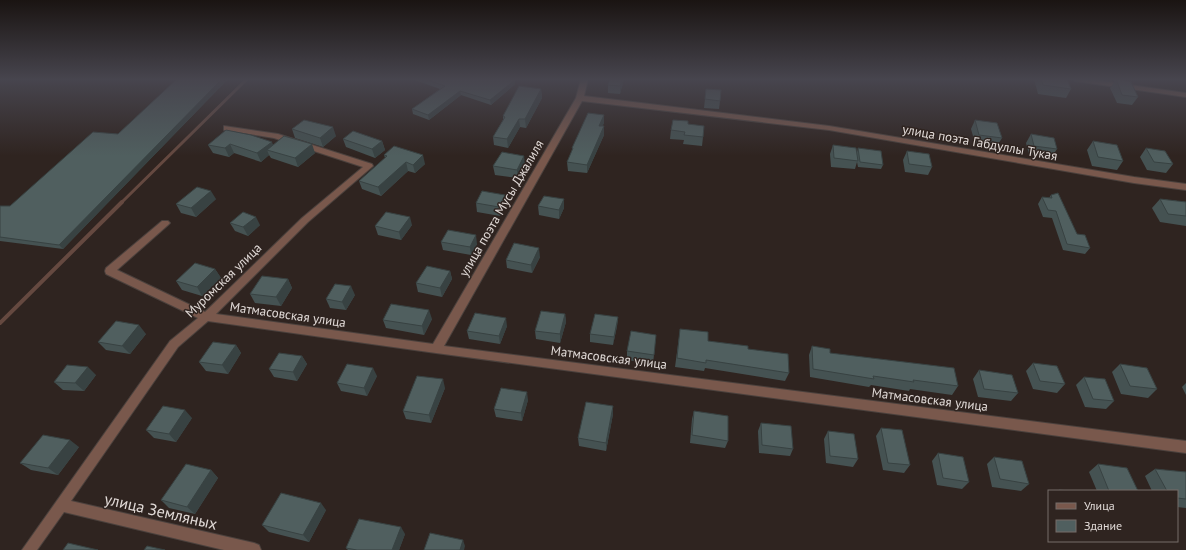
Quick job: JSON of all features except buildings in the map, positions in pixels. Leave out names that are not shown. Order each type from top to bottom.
[{"type":"street","name":"улица поэта Мусы Джалиля","points":[[436,349],[576,105]]},
{"type":"street","name":"улица поэта Габдуллы Тукая","points":[[635,105],[828,128],[1126,179],[1186,187]]},
{"type":"street","name":"Муромская улица","points":[[29,550],[174,344],[206,317],[305,220],[369,166],[275,136],[227,128]]},
{"type":"street","name":"Матмасовская улица","points":[[165,224],[110,272],[206,317],[436,349],[1186,446]]},
{"type":"street","name":"улица Земляных","points":[[61,505],[254,550]]},
{"type":"waterway","points":[[121,203],[221,105]]},
{"type":"waterway","points":[[0,323],[122,202]]}]
